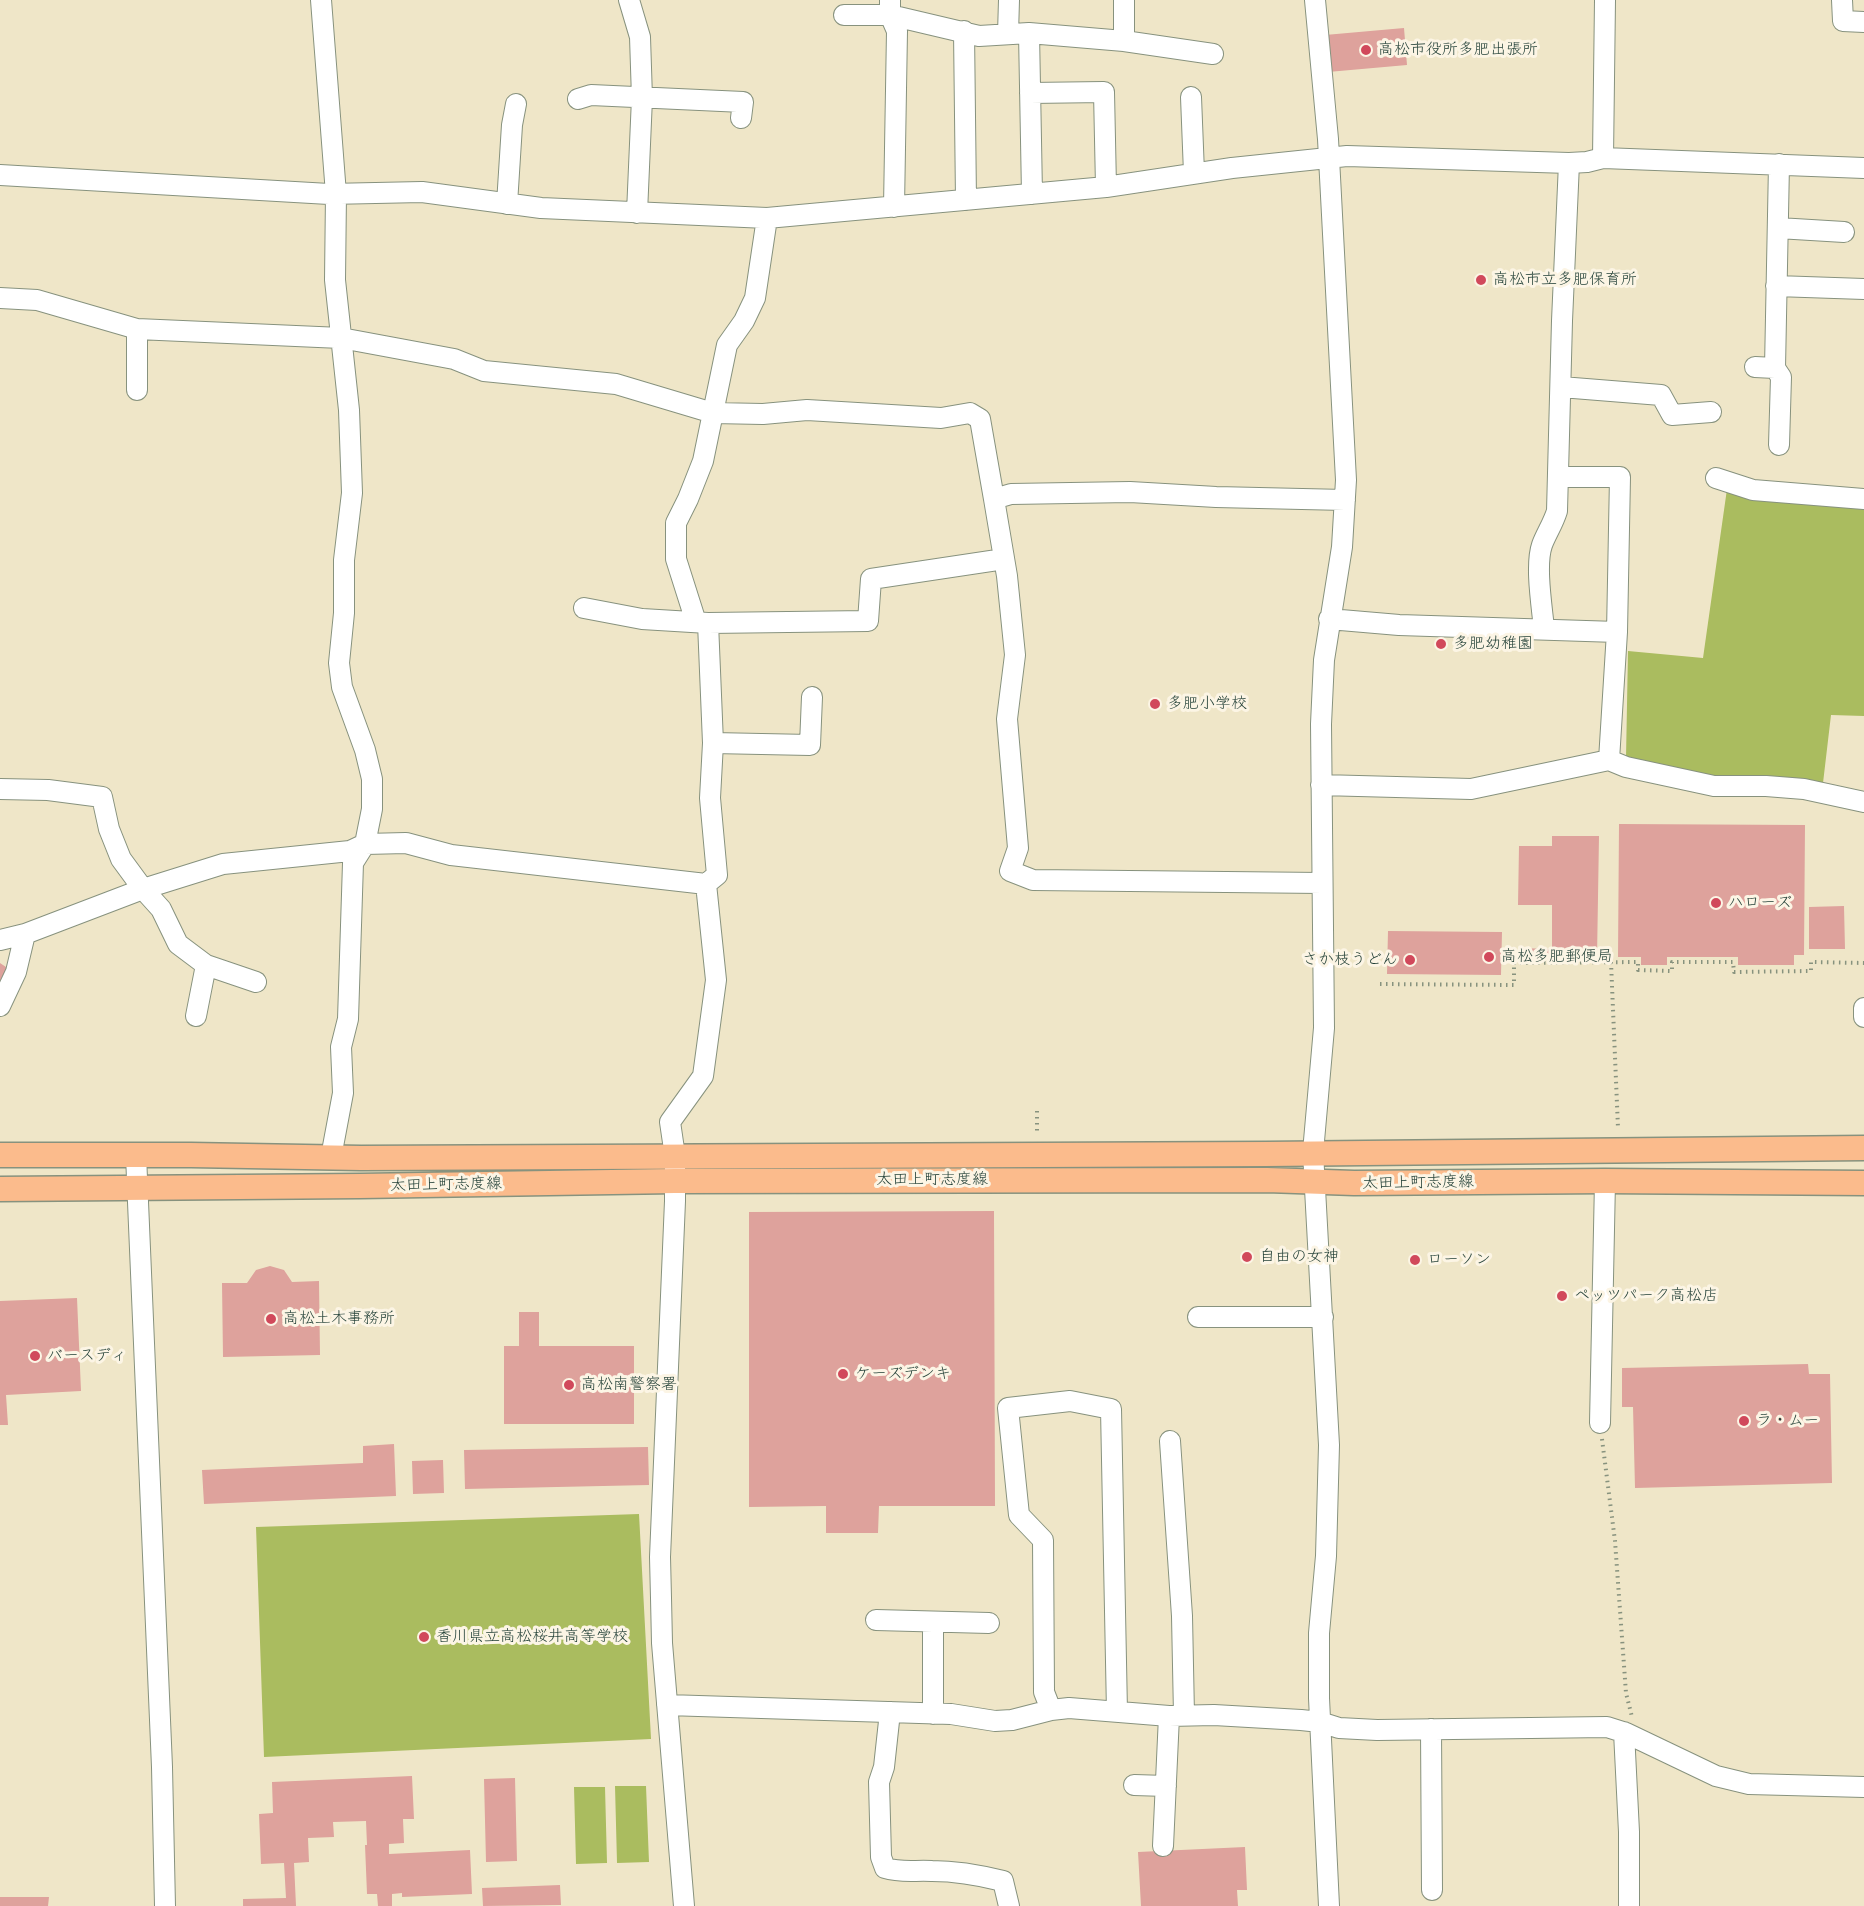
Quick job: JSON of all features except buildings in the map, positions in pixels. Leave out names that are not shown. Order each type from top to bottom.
[{"type":"main road","name":"太田上町志度線","points":[[0,1155],[361,1158],[1864,1148]]},
{"type":"main road","points":[[360,1186],[361,1158]]},
{"type":"main road","name":"太田上町志度線","points":[[0,1189],[675,1181],[1267,1180],[1354,1183],[1605,1181],[1864,1183]]},
{"type":"street","points":[[321,0],[336,194],[335,280],[349,410],[352,493],[344,560],[344,613],[339,663],[342,687],[365,750],[372,779],[372,809],[365,844],[353,863],[348,1019],[341,1047],[343,1093],[332,1157]]},
{"type":"street","points":[[628,0],[640,37],[642,98],[637,213]]},
{"type":"street","points":[[1008,34],[1009,0]]},
{"type":"street","points":[[1124,0],[1124,41]]},
{"type":"street","points":[[1315,0],[1329,159],[1346,480],[1342,547],[1324,660],[1321,724],[1324,1028],[1313,1152],[1329,1445],[1326,1556],[1319,1633],[1320,1722],[1329,1906]]},
{"type":"street","points":[[1603,158],[1605,0]]},
{"type":"street","points":[[1842,0],[1843,21],[1864,22]]},
{"type":"street","points":[[844,15],[890,7],[979,36],[1029,33],[1124,41],[1213,54]]},
{"type":"street","points":[[890,7],[897,31],[894,207]]},
{"type":"street","points":[[964,31],[966,200]]},
{"type":"street","points":[[1029,33],[1032,194]]},
{"type":"street","points":[[1030,93],[1104,92],[1106,187]]},
{"type":"street","points":[[578,99],[591,95],[743,102],[741,118]]},
{"type":"street","points":[[1191,97],[1194,174]]},
{"type":"street","points":[[507,204],[512,125],[516,104]]},
{"type":"street","points":[[0,175],[336,194],[422,192],[541,208],[767,218],[1106,187],[1232,168],[1347,156],[1569,163],[1603,158],[1864,168]]},
{"type":"street","points":[[1544,629],[1539,558],[1542,544],[1557,511],[1569,163]]},
{"type":"street","points":[[1779,164],[1775,368],[1781,376],[1779,445]]},
{"type":"street","points":[[0,940],[24,934],[143,889],[224,864],[350,851],[365,844],[406,843],[451,855],[706,884],[717,875],[710,798],[713,743],[702,622],[676,559],[676,523],[703,460],[728,345],[744,321],[755,298],[767,218]]},
{"type":"street","points":[[1778,228],[1845,232]]},
{"type":"street","points":[[1776,286],[1864,289]]},
{"type":"street","points":[[0,298],[37,300],[137,328],[341,338],[454,359],[484,371],[616,384],[713,412],[763,414],[807,410],[940,418],[970,413],[980,419],[1004,559],[1015,655],[1007,719],[1018,848],[1010,871],[1033,880],[1323,883]]},
{"type":"street","points":[[137,328],[137,390]]},
{"type":"street","points":[[1755,367],[1775,368]]},
{"type":"street","points":[[1561,387],[1661,396],[1672,415],[1711,412]]},
{"type":"street","points":[[1558,477],[1620,477],[1617,632],[1609,760]]},
{"type":"street","points":[[1716,478],[1753,490],[1864,499]]},
{"type":"street","points":[[994,499],[1011,494],[1130,492],[1345,500]]},
{"type":"street","points":[[584,608],[642,619],[702,622],[868,621],[871,579],[1004,559]]},
{"type":"street","points":[[1329,619],[1399,626],[1617,632]]},
{"type":"street","points":[[713,743],[810,745],[812,697]]},
{"type":"street","points":[[1321,785],[1471,789],[1609,760],[1626,767],[1714,786],[1804,789],[1864,802]]},
{"type":"street","points":[[0,789],[48,790],[102,797],[109,829],[121,859],[161,909],[178,944],[206,965],[256,982]]},
{"type":"street","points":[[684,1906],[662,1643],[660,1557],[675,1181],[675,1156],[670,1122],[703,1076],[716,980],[706,884]]},
{"type":"street","points":[[0,1006],[16,972],[24,934]]},
{"type":"street","points":[[196,1016],[206,965]]},
{"type":"street","points":[[1864,1008],[1864,1017]]},
{"type":"street","points":[[136,1155],[162,1767],[165,1906]]},
{"type":"street","points":[[1600,1423],[1605,1181]]},
{"type":"street","points":[[1198,1317],[1323,1317]]},
{"type":"street","points":[[1051,1710],[1044,1692],[1044,1540],[1019,1515],[1008,1408],[1070,1401],[1111,1409],[1117,1712]]},
{"type":"street","points":[[1163,1846],[1166,1786],[1176,1716],[1182,1616],[1170,1441]]},
{"type":"street","points":[[876,1620],[989,1623]]},
{"type":"street","points":[[933,1622],[933,1714]]},
{"type":"street","points":[[667,1705],[951,1714],[995,1721],[1012,1720],[1069,1708],[1176,1716],[1214,1715],[1320,1722],[1339,1728],[1377,1730],[1607,1727],[1631,1735],[1716,1776],[1749,1784],[1864,1787]]},
{"type":"street","points":[[890,1712],[884,1767],[879,1782],[881,1857],[885,1868],[898,1872],[970,1873],[1003,1881],[1009,1906]]},
{"type":"street","points":[[1431,1729],[1432,1890]]},
{"type":"street","points":[[1629,1906],[1631,1735]]},
{"type":"street","points":[[1134,1785],[1166,1786]]},
{"type":"path","points":[[1611,962],[1618,1128]]},
{"type":"path","points":[[1380,984],[1514,985],[1514,963],[1638,962],[1638,970],[1672,971],[1672,962],[1733,962],[1734,972],[1811,972],[1811,962],[1864,963]]},
{"type":"path","points":[[1037,1111],[1038,1141]]},
{"type":"path","points":[[1600,1423],[1615,1541],[1631,1735]]},
{"type":"green space","points":[[1727,489],[1864,507],[1864,716],[1831,715],[1823,783],[1716,780],[1626,758],[1628,651],[1703,658]]},
{"type":"green space","points":[[639,1514],[651,1739],[264,1757],[256,1527]]},
{"type":"green space","points":[[615,1786],[646,1786],[649,1862],[617,1863]]},
{"type":"green space","points":[[574,1787],[605,1787],[607,1863],[576,1864]]},
{"type":"place","name":"高松市役所多肥出張所","points":[[1366,50]]},
{"type":"place","name":"高松市立多肥保育所","points":[[1481,280]]},
{"type":"place","name":"多肥幼稚園","points":[[1441,644]]},
{"type":"place","name":"多肥小学校","points":[[1155,704]]},
{"type":"place","name":"ハローズ","points":[[1716,903]]},
{"type":"place","name":"高松多肥郵便局","points":[[1489,957]]},
{"type":"place","name":"さか枝うどん","points":[[1410,960]]},
{"type":"place","name":"自由の女神","points":[[1247,1257]]},
{"type":"place","name":"ローソン","points":[[1415,1260]]},
{"type":"place","name":"ペッツパーク高松店","points":[[1562,1296]]},
{"type":"place","name":"高松土木事務所","points":[[271,1319]]},
{"type":"place","name":"バースディ","points":[[35,1356]]},
{"type":"place","name":"ケーズデンキ","points":[[843,1374]]},
{"type":"place","name":"高松南警察署","points":[[569,1385]]},
{"type":"place","name":"ラ・ムー","points":[[1744,1421]]},
{"type":"place","name":"香川県立高松桜井高等学校","points":[[424,1637]]}]
